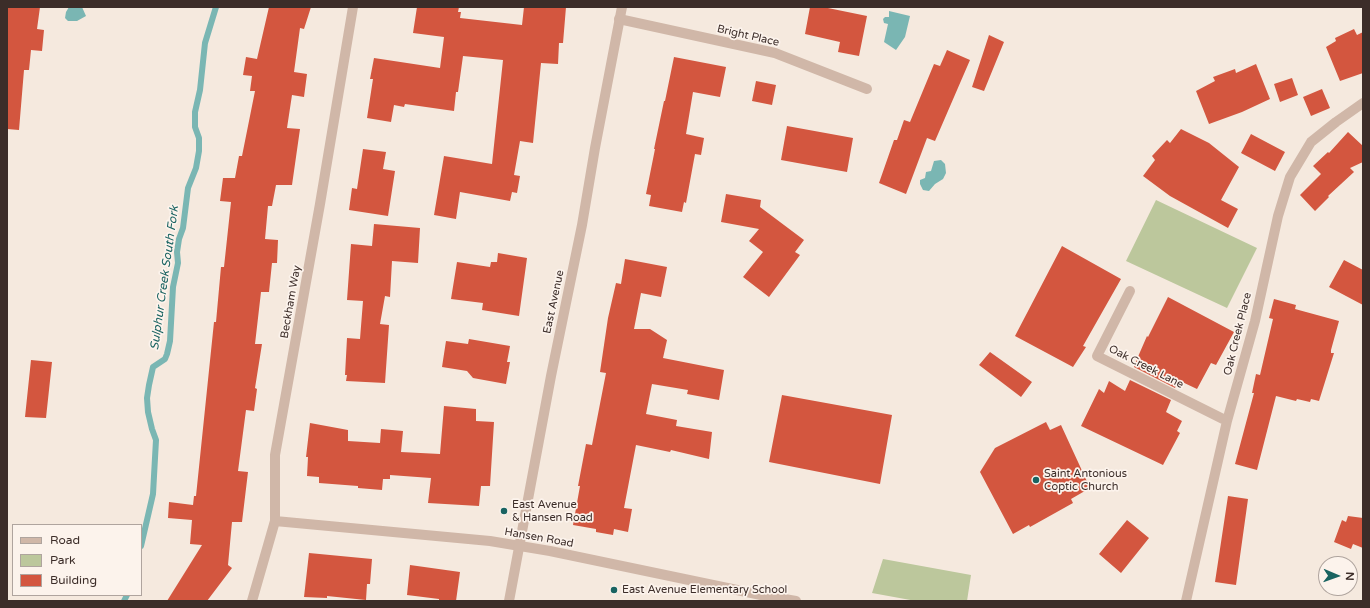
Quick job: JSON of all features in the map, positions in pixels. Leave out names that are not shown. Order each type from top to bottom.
[{"type":"street","name":"Beckham Way","points":[[252,601],[275,521],[275,455],[320,204],[353,7]]},
{"type":"street","name":"East Avenue","points":[[510,601],[622,7]]},
{"type":"street","name":"Bright Place","points":[[619,19],[775,53],[867,89]]},
{"type":"street","name":"Oak Creek Place","points":[[1186,601],[1227,421],[1255,321],[1278,216],[1290,177],[1311,142],[1363,103]]},
{"type":"street","name":"Oak Creek Lane","points":[[1130,291],[1098,356],[1227,421]]},
{"type":"street","name":"Hansen Road","points":[[275,521],[520,546],[796,601]]},
{"type":"green space","points":[[1156,200],[1257,248],[1227,308],[1126,261]]},
{"type":"green space","points":[[883,559],[971,575],[967,601],[916,601],[872,593]]},
{"type":"water","points":[[69,7],[82,7],[86,16],[77,21],[68,21],[65,18]]},
{"type":"water","points":[[889,11],[910,16],[905,37],[896,50],[884,42],[888,24],[884,23],[883,19],[885,17],[889,17]]},
{"type":"water","points":[[941,160],[945,164],[946,173],[943,179],[935,184],[929,191],[923,190],[920,180],[925,178],[926,172],[931,171],[934,161]]},
{"type":"building","points":[[7,7],[40,7],[37,29],[44,30],[42,51],[31,50],[29,70],[24,70],[19,130],[7,129]]},
{"type":"building","points":[[269,7],[311,7],[304,29],[300,28],[294,72],[307,74],[304,97],[292,95],[287,128],[300,129],[292,185],[276,185],[272,206],[268,206],[265,239],[278,240],[277,263],[272,263],[269,292],[261,292],[255,344],[262,344],[255,388],[257,389],[254,411],[246,410],[238,471],[248,472],[242,522],[232,522],[228,565],[232,568],[207,601],[167,601],[202,545],[190,544],[192,520],[168,518],[169,502],[193,505],[194,496],[196,496],[214,322],[216,322],[221,267],[224,267],[231,202],[220,201],[223,178],[235,178],[239,156],[242,156],[255,91],[250,91],[252,76],[243,75],[246,57],[257,59]]},
{"type":"building","points":[[417,7],[459,7],[458,12],[461,12],[460,18],[522,25],[524,7],[566,7],[563,43],[559,43],[558,64],[541,63],[533,143],[520,141],[514,175],[520,176],[517,193],[512,192],[510,201],[460,192],[456,219],[434,215],[444,156],[492,164],[503,60],[463,56],[454,111],[405,104],[404,107],[394,105],[391,122],[367,118],[373,79],[370,79],[374,58],[440,68],[444,37],[413,33]]},
{"type":"building","points":[[810,7],[823,7],[867,16],[859,56],[838,52],[840,42],[805,34]]},
{"type":"building","points":[[1354,29],[1357,35],[1363,32],[1363,73],[1340,81],[1326,47],[1336,41],[1335,38]]},
{"type":"building","points":[[989,35],[1004,42],[984,91],[972,87]]},
{"type":"building","points":[[947,50],[970,60],[935,141],[927,138],[906,194],[879,183],[894,140],[897,140],[904,120],[910,122],[934,64],[940,66]]},
{"type":"building","points":[[674,57],[726,67],[720,97],[693,92],[686,134],[704,138],[701,155],[695,154],[686,203],[684,202],[682,212],[649,206],[651,195],[646,194]]},
{"type":"building","points":[[1256,64],[1270,99],[1242,112],[1209,124],[1196,91],[1215,81],[1213,77],[1235,69],[1236,73]]},
{"type":"building","points":[[1292,78],[1298,95],[1280,102],[1274,84]]},
{"type":"building","points":[[756,81],[776,85],[772,105],[752,101]]},
{"type":"building","points":[[1322,89],[1330,108],[1311,116],[1303,97]]},
{"type":"building","points":[[787,126],[853,138],[847,172],[781,160]]},
{"type":"building","points":[[1181,129],[1209,143],[1239,167],[1221,200],[1238,209],[1228,228],[1170,196],[1143,176],[1155,160],[1152,156],[1167,140],[1170,143]]},
{"type":"building","points":[[1348,132],[1363,146],[1363,162],[1350,168],[1354,172],[1328,196],[1329,197],[1315,211],[1300,195],[1321,174],[1313,166],[1328,152],[1329,153]]},
{"type":"building","points":[[1251,134],[1285,152],[1275,171],[1241,153]]},
{"type":"building","points":[[363,149],[386,152],[383,169],[395,171],[388,216],[349,210],[352,188],[357,189]]},
{"type":"building","points":[[726,194],[761,200],[760,207],[804,240],[795,252],[800,255],[769,297],[743,277],[763,252],[749,241],[759,229],[721,222]]},
{"type":"building","points":[[374,224],[420,228],[418,263],[392,261],[390,297],[385,296],[380,324],[389,325],[385,383],[346,381],[347,338],[360,339],[363,301],[347,300],[351,244],[372,246]]},
{"type":"building","points":[[1062,246],[1121,279],[1083,346],[1086,347],[1073,367],[1015,336]]},
{"type":"building","points":[[498,253],[527,258],[519,316],[482,310],[483,303],[451,299],[457,262],[490,267],[491,262],[497,262]]},
{"type":"building","points":[[625,259],[667,267],[661,297],[641,293],[634,329],[650,329],[667,340],[663,358],[724,370],[719,400],[687,394],[688,390],[652,384],[646,414],[677,420],[676,426],[712,432],[709,459],[671,450],[670,452],[636,445],[624,508],[632,509],[628,532],[614,529],[613,535],[596,532],[596,529],[573,525],[580,486],[578,486],[586,444],[592,445],[606,373],[600,372],[608,318],[616,283],[621,284]]},
{"type":"building","points":[[1344,260],[1363,270],[1363,305],[1329,287]]},
{"type":"building","points":[[1168,297],[1234,332],[1216,365],[1211,363],[1197,389],[1178,380],[1175,388],[1134,367],[1147,336],[1148,337]]},
{"type":"building","points":[[1274,299],[1296,305],[1295,309],[1339,321],[1331,350],[1331,353],[1334,353],[1319,401],[1311,399],[1310,402],[1297,399],[1296,401],[1276,396],[1257,470],[1235,464],[1254,393],[1252,393],[1256,374],[1260,375],[1273,319],[1269,318]]},
{"type":"building","points":[[469,339],[510,346],[507,362],[510,362],[506,384],[473,378],[467,371],[442,367],[446,341],[468,344]]},
{"type":"building","points":[[990,352],[1032,382],[1021,397],[979,365]]},
{"type":"building","points":[[31,360],[52,362],[46,418],[25,417]]},
{"type":"building","points":[[1130,380],[1171,400],[1166,412],[1182,421],[1177,431],[1180,433],[1163,465],[1081,426],[1099,389],[1104,393],[1109,381],[1125,391]]},
{"type":"building","points":[[782,395],[892,415],[880,484],[769,462]]},
{"type":"building","points":[[444,406],[476,409],[476,421],[494,422],[490,486],[481,486],[479,506],[428,503],[431,478],[390,475],[390,479],[383,479],[382,490],[358,488],[358,486],[319,483],[319,477],[307,476],[308,457],[306,457],[310,423],[348,430],[348,441],[380,443],[381,429],[403,431],[401,452],[440,454]]},
{"type":"building","name":"Saint Antonious Coptic Church","points":[[1046,422],[1050,430],[1061,425],[1090,488],[1071,499],[1073,503],[1030,527],[1029,525],[1013,534],[980,472],[995,448]]},
{"type":"building","points":[[1228,496],[1248,499],[1236,585],[1215,582]]},
{"type":"building","points":[[1348,516],[1363,518],[1363,548],[1353,544],[1351,549],[1334,542],[1342,520],[1346,522]]},
{"type":"building","points":[[1127,520],[1149,538],[1121,573],[1099,554]]},
{"type":"building","points":[[309,553],[372,559],[370,584],[367,584],[366,600],[327,596],[327,598],[304,597]]},
{"type":"building","points":[[410,565],[460,572],[456,601],[439,601],[439,599],[407,595]]},
{"type":"waterway","name":"Sulphur Creek South Fork","points":[[142,542],[153,494],[156,440],[148,412],[147,398],[153,367],[165,359],[170,341],[173,287],[178,263],[177,252],[179,239],[183,228],[188,188],[196,168],[199,151],[199,138],[195,127],[195,112],[200,90],[205,43],[216,7]]},
{"type":"waterway","name":"Sulphur Creek South Fork","points":[[124,601],[126,596]]},
{"type":"place","name":"Saint Antonious Coptic Church","points":[[1036,480]]},
{"type":"place","name":"East Avenue & Hansen Road","points":[[504,511]]},
{"type":"place","name":"East Avenue Elementary School","points":[[614,590]]}]
